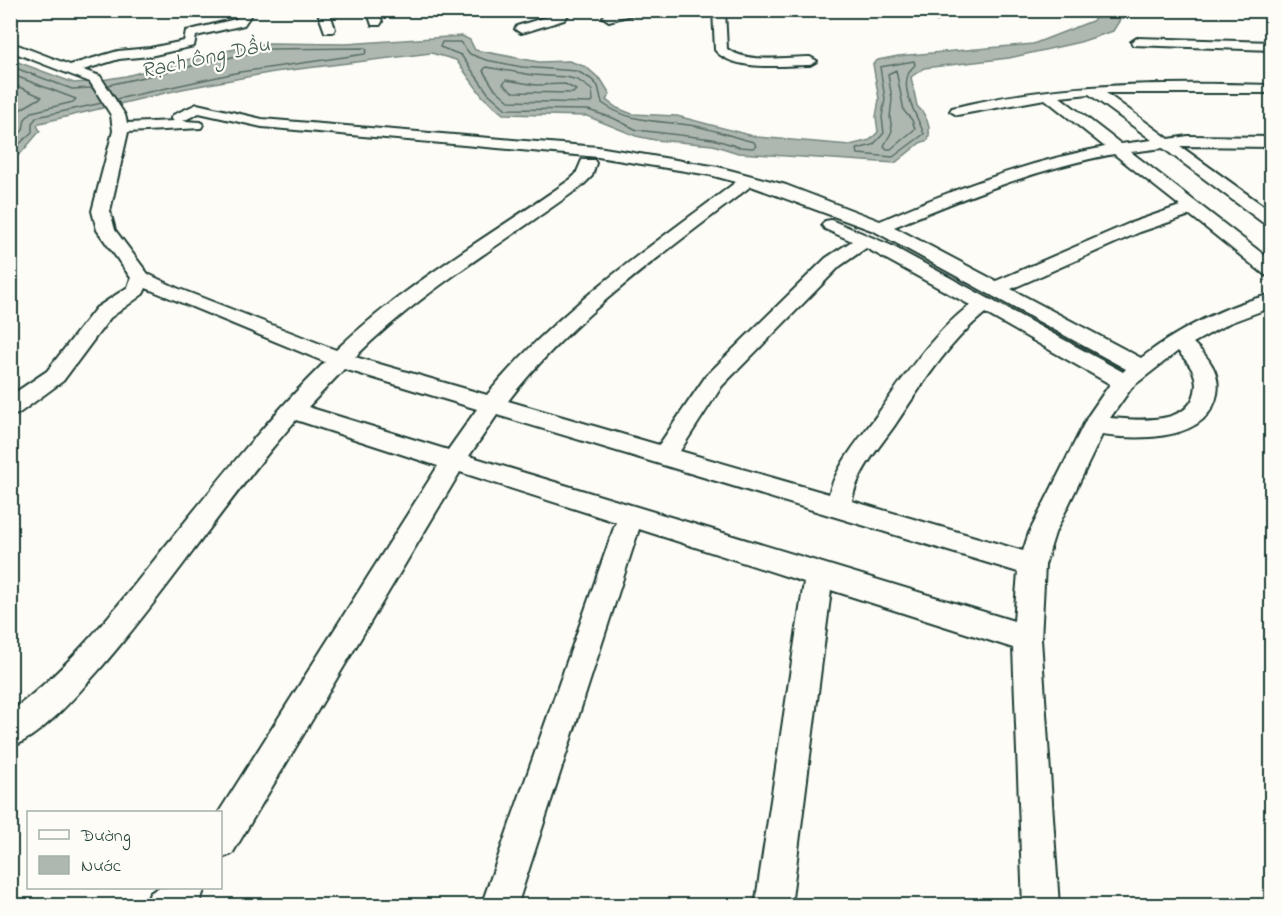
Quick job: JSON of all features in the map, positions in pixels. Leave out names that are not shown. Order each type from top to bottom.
[{"type":"street","points":[[67,70],[117,55],[150,52],[190,43],[190,34],[240,22],[244,16],[241,10]]},
{"type":"street","points":[[322,10],[330,29]]},
{"type":"street","points":[[521,30],[560,17],[561,10]]},
{"type":"street","points":[[609,17],[642,10]]},
{"type":"street","points":[[719,10],[721,50],[724,54],[751,60],[810,60]]},
{"type":"street","points":[[1137,42],[1272,46]]},
{"type":"street","points":[[10,46],[95,79],[119,121],[101,211],[106,230],[141,278],[170,292],[340,360],[1032,564]]},
{"type":"street","points":[[957,111],[1048,94],[1093,90],[1170,86],[1272,89]]},
{"type":"street","points":[[1093,90],[1272,221]]},
{"type":"street","points":[[1048,94],[1272,271]]},
{"type":"street","points":[[742,185],[588,162],[300,131],[197,108],[178,117],[240,131],[300,131],[598,152],[703,168],[742,185],[771,201],[873,233],[1133,375]]},
{"type":"street","points":[[119,121],[177,128],[204,124]]},
{"type":"street","points":[[664,456],[714,381],[813,281],[840,256],[873,233],[935,204],[1052,163],[1117,149],[1166,143],[1272,142]]},
{"type":"street","points":[[10,732],[40,710],[90,661],[292,411],[340,360],[409,298],[577,182],[584,176],[588,162]]},
{"type":"street","points":[[222,840],[473,430],[492,405],[542,346],[566,323],[742,185]]},
{"type":"street","points":[[1246,202],[1272,202]]},
{"type":"street","points":[[839,507],[843,486],[853,468],[946,338],[963,319],[1012,280],[1134,228],[1192,208]]},
{"type":"street","points":[[10,408],[55,376],[103,313],[136,290],[141,278]]},
{"type":"street","points":[[1041,906],[1027,639],[1032,564],[1041,533],[1095,425],[1133,375],[1180,341],[1222,318],[1272,300]]},
{"type":"street","points":[[1095,425],[1115,429],[1166,425],[1188,420],[1203,408],[1207,395],[1207,379],[1203,366],[1180,341]]},
{"type":"street","points":[[292,411],[1027,639]]},
{"type":"street","points":[[499,906],[631,516]]},
{"type":"street","points":[[773,906],[819,575]]},
{"type":"street","points":[[163,906],[186,889]]},
{"type":"street","points":[[183,906],[192,889]]},
{"type":"lane","points":[[450,10],[457,18]]},
{"type":"water","name":"Rạch Ông Dầu","points":[[1106,11],[1130,11],[1121,18],[1113,31],[1080,42],[1009,58],[924,68],[911,77],[917,106],[927,122],[929,135],[928,140],[920,143],[895,163],[738,153],[713,145],[636,136],[587,116],[503,114],[483,97],[456,60],[431,53],[274,72],[182,89],[40,123],[37,125],[40,131],[11,161],[10,59],[74,83],[126,76],[209,54],[268,43],[346,44],[462,36],[470,40],[475,50],[539,62],[569,61],[586,67],[602,81],[610,94],[606,100],[617,108],[632,114],[677,116],[757,137],[850,145],[870,140],[878,132],[876,117],[879,99],[873,64],[878,60],[898,56],[1033,44],[1092,21]]}]
